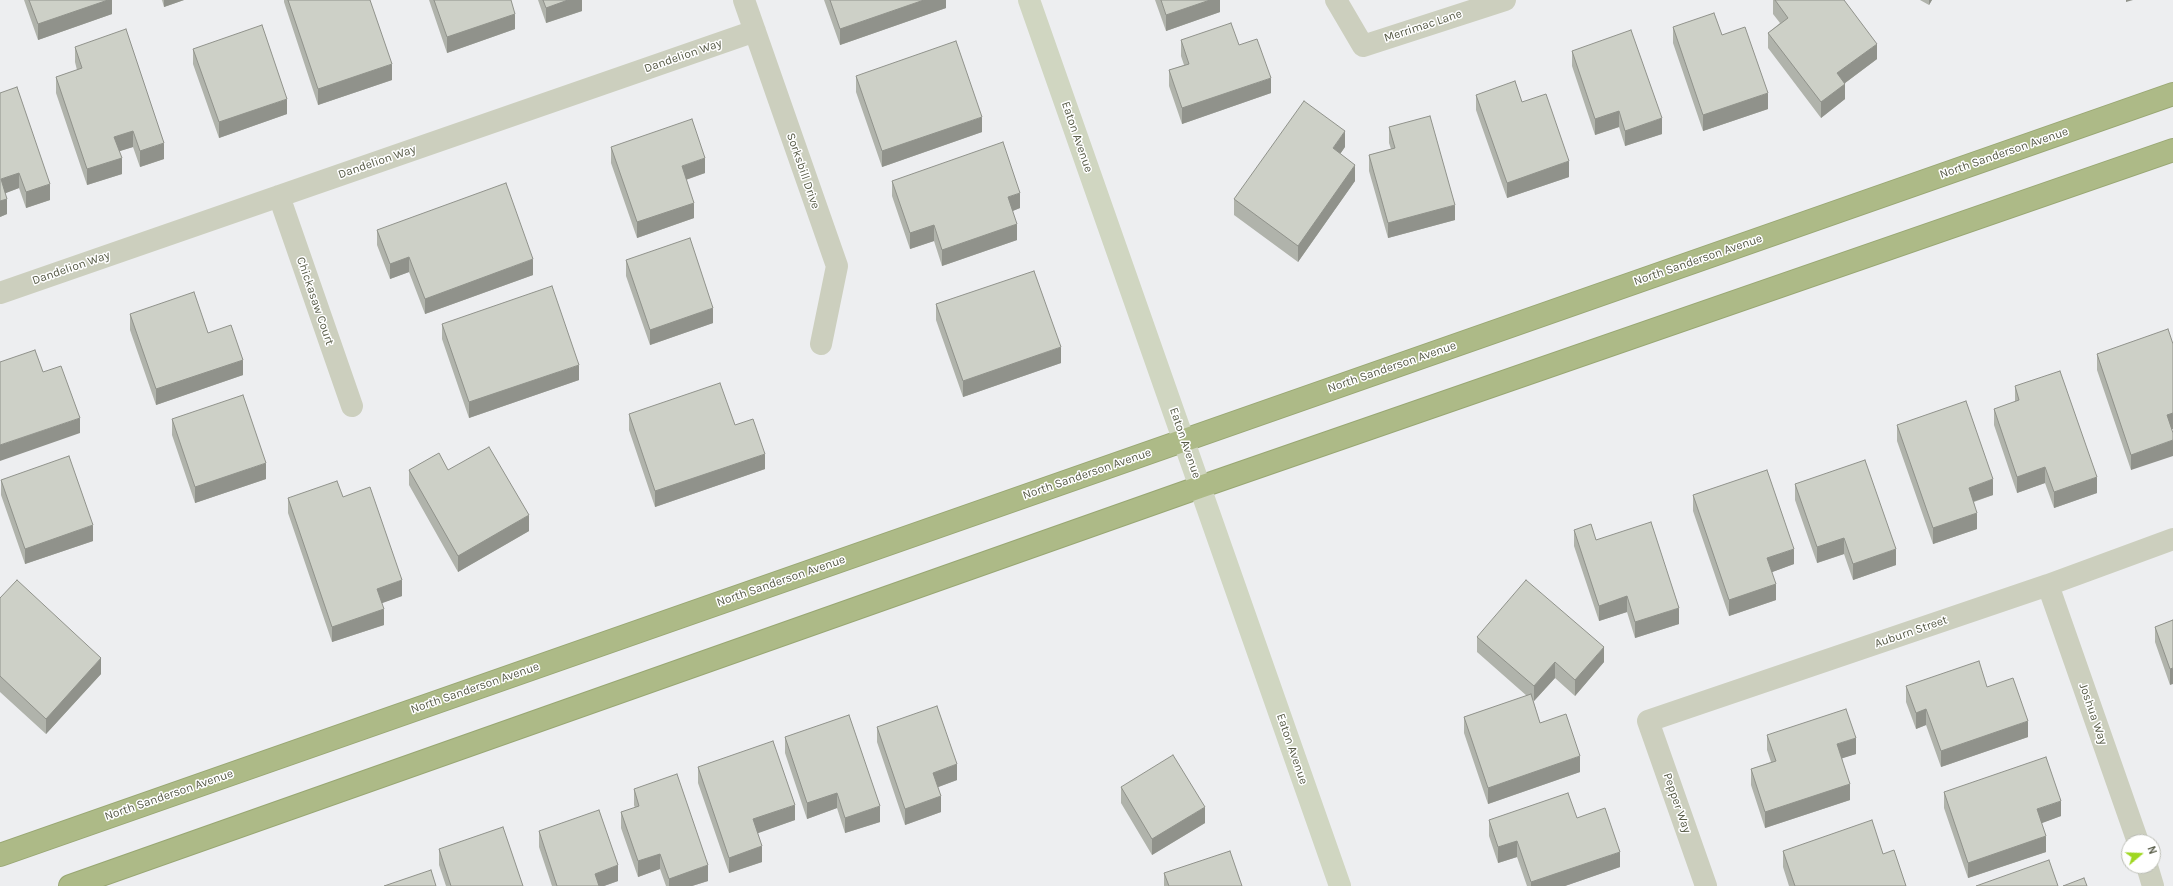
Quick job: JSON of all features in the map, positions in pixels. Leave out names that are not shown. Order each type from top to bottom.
[{"type":"highway","name":"North Sanderson Avenue","points":[[0,854],[2173,94]]},
{"type":"highway","points":[[70,886],[1200,487],[2173,150]]},
{"type":"street","name":"Sorksbill Drive","points":[[744,0],[837,266],[822,344]]},
{"type":"street","name":"Eaton Avenue","points":[[1029,0],[1340,886]]},
{"type":"street","name":"Merrimac Lane","points":[[1336,0],[1363,46],[1505,0]]},
{"type":"street","name":"Dandelion Way","points":[[0,293],[755,31]]},
{"type":"street","name":"Chickasaw Court","points":[[279,196],[352,406]]},
{"type":"street","name":"Auburn Street","points":[[1648,720],[2048,585],[2173,539]]},
{"type":"street","name":"Joshua Way","points":[[2048,585],[2135,834]]},
{"type":"street","name":"Pepper Way","points":[[1648,720],[1706,886]]},
{"type":"street","points":[[2149,874],[2154,886]]},
{"type":"building","points":[[29,0],[108,0],[38,24]]},
{"type":"building","points":[[288,0],[370,0],[392,64],[318,89]]},
{"type":"building","points":[[434,0],[511,0],[515,14],[447,37]]},
{"type":"building","points":[[543,0],[568,0],[546,8]]},
{"type":"building","points":[[830,0],[924,0],[840,29]]},
{"type":"building","points":[[1161,0],[1210,0],[1166,15]]},
{"type":"building","points":[[1775,0],[1844,0],[1877,44],[1837,73],[1845,84],[1821,102],[1768,33],[1788,18]]},
{"type":"building","points":[[1714,13],[1722,35],[1745,27],[1768,93],[1703,115],[1673,27]]},
{"type":"building","points":[[1231,23],[1239,45],[1257,39],[1271,78],[1182,108],[1169,70],[1189,64],[1181,40]]},
{"type":"building","points":[[262,25],[287,99],[219,122],[193,49]]},
{"type":"building","points":[[126,29],[164,143],[140,151],[133,131],[114,137],[122,158],[87,169],[56,77],[82,68],[75,47]]},
{"type":"building","points":[[1631,30],[1662,118],[1625,131],[1619,111],[1595,119],[1572,51]]},
{"type":"building","points":[[956,41],[982,117],[882,151],[856,76]]},
{"type":"building","points":[[1515,81],[1522,102],[1546,94],[1569,161],[1507,183],[1476,95]]},
{"type":"building","points":[[17,87],[50,184],[26,192],[19,173],[1,179],[7,199],[0,201],[0,93]]},
{"type":"building","points":[[1304,101],[1345,131],[1333,148],[1355,165],[1298,246],[1234,199]]},
{"type":"building","points":[[1430,116],[1455,205],[1388,223],[1369,155],[1395,148],[1389,127]]},
{"type":"building","points":[[692,119],[705,158],[682,166],[694,203],[637,222],[611,147]]},
{"type":"building","points":[[1003,142],[1020,193],[1008,197],[1017,224],[942,250],[934,225],[910,233],[892,181]]},
{"type":"building","points":[[506,183],[533,259],[425,299],[409,257],[390,264],[377,230]]},
{"type":"building","points":[[690,238],[713,308],[650,330],[626,260]]},
{"type":"building","points":[[1034,271],[1061,347],[963,381],[936,304]]},
{"type":"building","points":[[552,286],[579,365],[469,402],[442,324]]},
{"type":"building","points":[[194,292],[208,333],[231,325],[243,360],[156,389],[130,314]]},
{"type":"building","points":[[2168,329],[2173,344],[2173,413],[2167,415],[2173,433],[2173,440],[2131,455],[2097,354]]},
{"type":"building","points":[[35,350],[43,372],[61,366],[80,418],[0,445],[0,362]]},
{"type":"building","points":[[2060,371],[2097,477],[2054,492],[2045,467],[2017,477],[1994,409],[2019,400],[2015,386]]},
{"type":"building","points":[[720,383],[735,425],[753,419],[765,454],[655,491],[629,414]]},
{"type":"building","points":[[243,395],[266,463],[195,487],[172,419]]},
{"type":"building","points":[[1966,401],[1993,479],[1969,488],[1977,513],[1933,528],[1897,425]]},
{"type":"building","points":[[489,447],[529,515],[458,556],[409,470],[439,453],[448,470]]},
{"type":"building","points":[[69,456],[93,525],[25,549],[1,480]]},
{"type":"building","points":[[1865,460],[1896,549],[1853,564],[1844,538],[1817,547],[1795,484]]},
{"type":"building","points":[[1767,470],[1794,549],[1767,558],[1776,584],[1729,600],[1693,495]]},
{"type":"building","points":[[337,481],[343,497],[370,487],[402,580],[377,589],[384,609],[332,627],[288,498]]},
{"type":"building","points":[[1651,522],[1679,608],[1635,622],[1627,596],[1599,606],[1574,530],[1591,524],[1596,540]]},
{"type":"building","points":[[17,580],[101,658],[46,719],[0,676],[0,598]]},
{"type":"building","points":[[1526,580],[1604,647],[1575,680],[1555,662],[1534,686],[1477,637]]},
{"type":"building","points":[[2173,620],[2173,668],[2170,669],[2155,627]]},
{"type":"building","points":[[1979,661],[1987,687],[2013,678],[2028,721],[1941,751],[1926,709],[1916,713],[1906,686]]},
{"type":"building","points":[[1531,694],[1540,723],[1566,714],[1580,756],[1488,788],[1464,717]]},
{"type":"building","points":[[937,706],[957,764],[933,773],[941,796],[905,809],[877,727]]},
{"type":"building","points":[[1846,709],[1856,738],[1837,744],[1850,784],[1765,812],[1751,769],[1776,761],[1767,735]]},
{"type":"building","points":[[849,715],[880,806],[845,818],[837,793],[807,803],[785,737]]},
{"type":"building","points":[[773,741],[795,805],[753,819],[762,846],[729,858],[698,767]]},
{"type":"building","points":[[1173,755],[1205,807],[1152,839],[1121,787]]},
{"type":"building","points":[[2046,757],[2061,801],[2037,809],[2046,836],[1968,863],[1944,792]]},
{"type":"building","points":[[677,774],[708,865],[669,879],[660,854],[638,861],[621,812],[639,806],[634,789]]},
{"type":"building","points":[[1568,793],[1577,818],[1605,808],[1620,852],[1531,882],[1517,841],[1498,847],[1489,820]]},
{"type":"building","points":[[599,810],[618,865],[595,874],[599,886],[557,886],[539,831]]},
{"type":"building","points":[[1872,820],[1883,854],[1894,850],[1906,886],[1795,886],[1783,851]]},
{"type":"building","points":[[503,827],[523,886],[451,886],[439,849]]},
{"type":"building","points":[[1230,851],[1242,886],[1169,886],[1164,873]]},
{"type":"building","points":[[2049,860],[2058,886],[1976,886]]},
{"type":"building","points":[[431,870],[436,886],[384,886]]},
{"type":"building","points":[[2084,878],[2087,886],[2063,886]]}]
